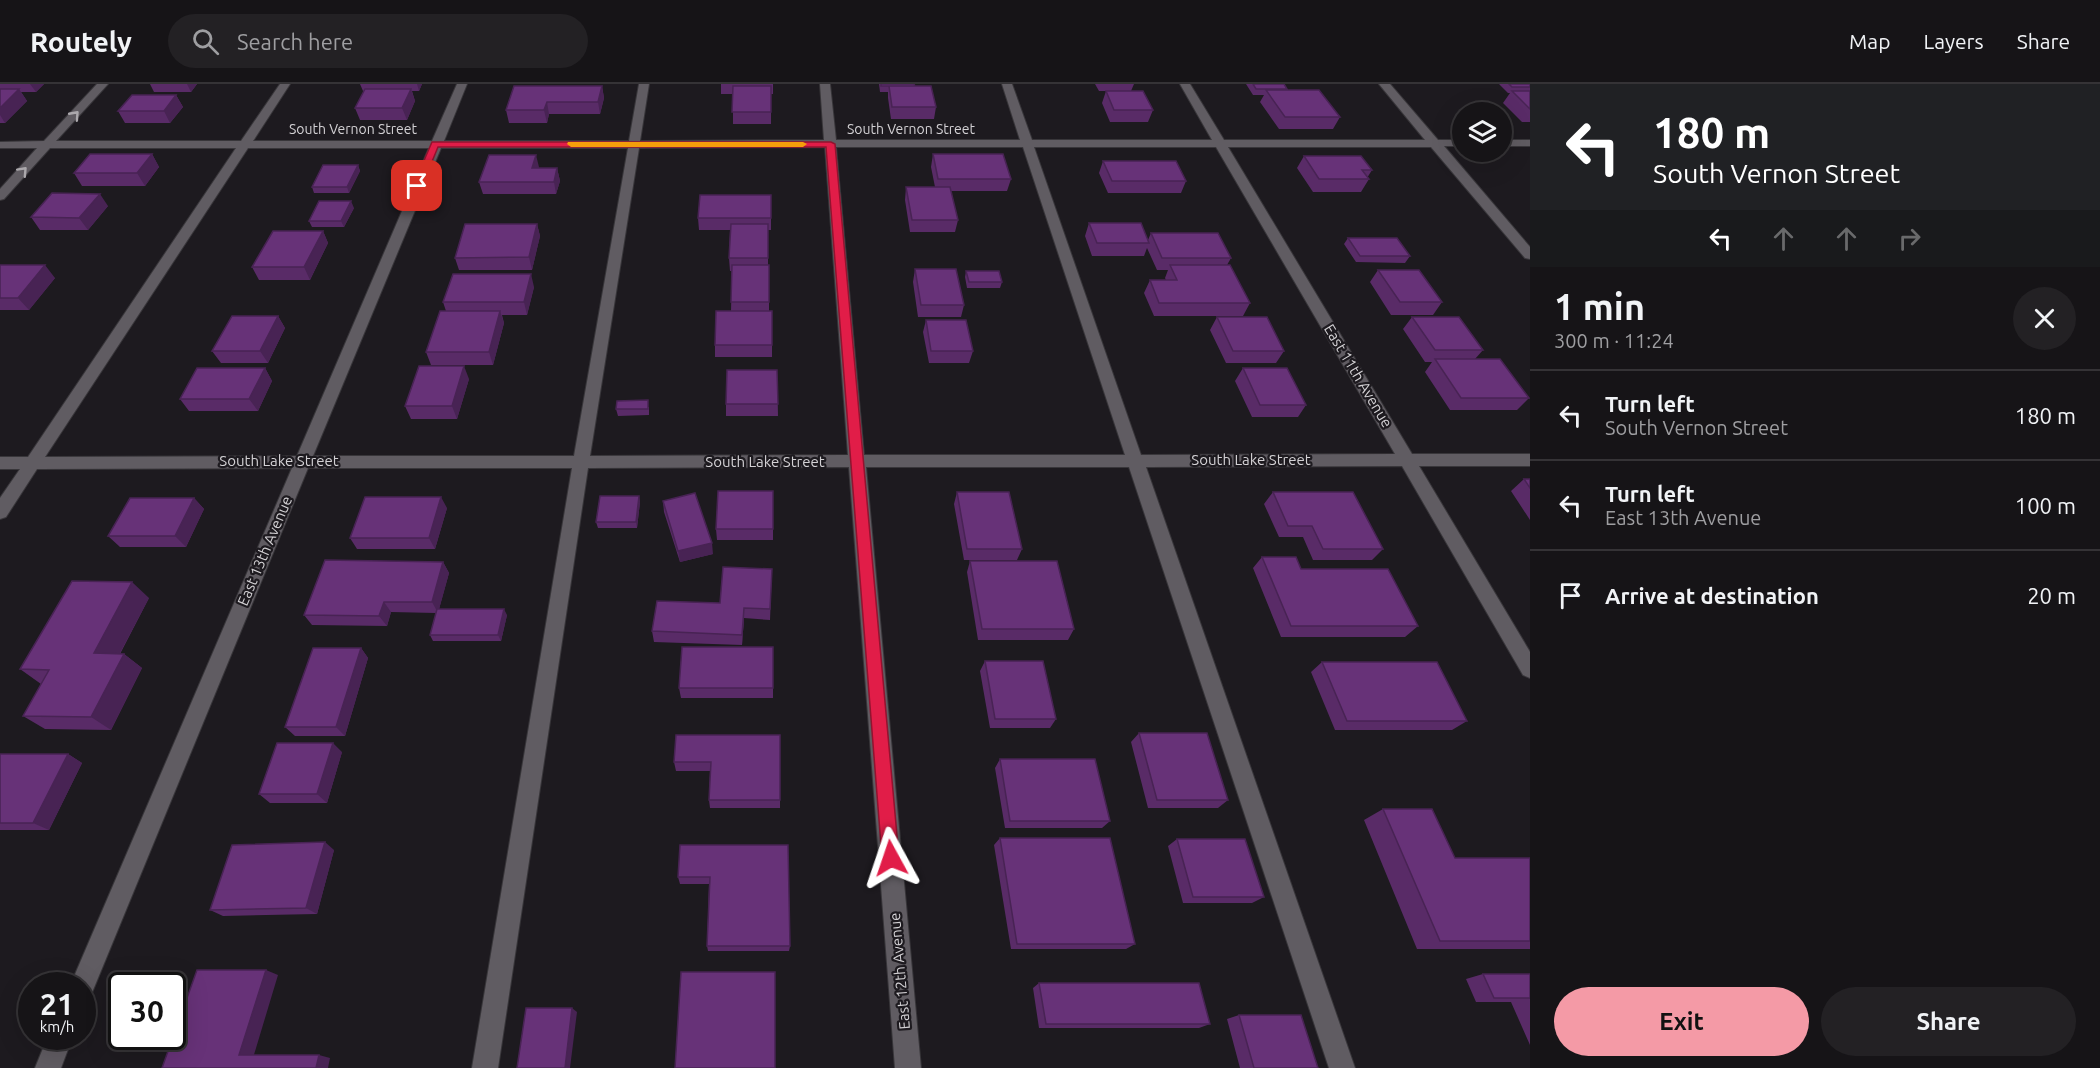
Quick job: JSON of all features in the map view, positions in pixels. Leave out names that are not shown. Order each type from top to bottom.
[{"type":"street","points":[[0,196],[103,84]]},
{"type":"street","points":[[0,512],[285,84]]},
{"type":"street","name":"East 13th Avenue","points":[[88,972],[462,84]]},
{"type":"street","points":[[484,1068],[644,84]]},
{"type":"street","name":"East 12th Avenue","points":[[825,84],[908,1068]]},
{"type":"street","points":[[1007,84],[1342,1068]]},
{"type":"street","name":"East 11th Avenue","points":[[1185,84],[1530,669]]},
{"type":"street","points":[[1384,84],[1530,255]]},
{"type":"street","name":"South Vernon Street","points":[[0,145],[1452,143]]},
{"type":"street","points":[[1512,143],[1530,143]]},
{"type":"street","name":"South Lake Street","points":[[0,463],[1530,460]]},
{"type":"street","points":[[48,1068],[55,1050]]},
{"type":"building","points":[[881,84],[914,84],[915,86],[881,86]]},
{"type":"building","points":[[1253,84],[1284,84],[1287,89],[1256,89]]},
{"type":"building","points":[[1509,84],[1530,84],[1530,87],[1512,87]]},
{"type":"building","points":[[514,86],[602,86],[598,102],[547,102],[544,110],[506,110]]},
{"type":"building","points":[[733,86],[771,86],[771,112],[732,112]]},
{"type":"building","points":[[889,86],[931,86],[936,107],[892,107]]},
{"type":"building","points":[[0,89],[19,89],[0,108]]},
{"type":"building","points":[[365,89],[411,89],[402,108],[355,108]]},
{"type":"building","points":[[1266,90],[1319,90],[1340,117],[1285,117]]},
{"type":"building","points":[[1106,91],[1143,91],[1153,110],[1114,110]]},
{"type":"building","points":[[1512,91],[1530,91],[1530,109]]},
{"type":"building","points":[[132,95],[176,95],[164,111],[118,111]]},
{"type":"building","points":[[90,154],[152,154],[137,173],[74,173]]},
{"type":"building","points":[[933,154],[1003,154],[1011,179],[938,179]]},
{"type":"building","points":[[489,155],[536,155],[532,168],[557,168],[554,182],[479,182]]},
{"type":"building","points":[[1304,156],[1361,156],[1372,170],[1362,170],[1369,179],[1319,179]]},
{"type":"building","points":[[1103,161],[1176,161],[1186,181],[1112,181]]},
{"type":"building","points":[[323,165],[358,165],[347,187],[312,187]]},
{"type":"building","points":[[906,187],[950,187],[958,220],[912,220]]},
{"type":"building","points":[[52,193],[100,194],[79,218],[31,217]]},
{"type":"building","points":[[700,195],[771,195],[771,218],[698,218]]},
{"type":"building","points":[[319,201],[351,201],[341,221],[309,221]]},
{"type":"building","points":[[1089,223],[1141,223],[1149,243],[1097,243]]},
{"type":"building","points":[[465,224],[537,224],[529,257],[455,258]]},
{"type":"building","points":[[731,224],[768,224],[768,258],[729,258]]},
{"type":"building","points":[[273,231],[323,231],[304,267],[252,267]]},
{"type":"building","points":[[1151,233],[1218,233],[1231,258],[1162,258]]},
{"type":"building","points":[[1348,238],[1397,238],[1410,256],[1360,256]]},
{"type":"building","points":[[0,265],[45,265],[18,298],[0,298]]},
{"type":"building","points":[[732,265],[769,265],[769,302],[731,302]]},
{"type":"building","points":[[1170,265],[1230,265],[1250,303],[1159,303],[1150,280],[1177,280]]},
{"type":"building","points":[[915,269],[956,269],[964,305],[921,305]]},
{"type":"building","points":[[1378,270],[1419,270],[1442,302],[1400,302]]},
{"type":"building","points":[[966,271],[999,271],[1002,282],[969,282]]},
{"type":"building","points":[[453,274],[531,274],[524,302],[443,302]]},
{"type":"building","points":[[440,311],[500,311],[489,352],[426,352]]},
{"type":"building","points":[[716,311],[772,311],[772,345],[715,345]]},
{"type":"building","points":[[232,316],[278,316],[260,351],[212,351]]},
{"type":"building","points":[[1217,317],[1267,317],[1284,351],[1233,351]]},
{"type":"building","points":[[1412,317],[1459,317],[1483,350],[1435,350]]},
{"type":"building","points":[[926,320],[966,320],[973,351],[931,351]]},
{"type":"building","points":[[1435,359],[1500,359],[1529,398],[1461,398]]},
{"type":"building","points":[[419,366],[464,366],[452,406],[405,406]]},
{"type":"building","points":[[197,368],[265,368],[249,399],[180,399]]},
{"type":"building","points":[[1243,368],[1287,368],[1306,405],[1260,405]]},
{"type":"building","points":[[727,370],[777,370],[778,404],[726,404]]},
{"type":"building","points":[[648,400],[648,409],[616,409],[617,401]]},
{"type":"building","points":[[1524,479],[1530,479],[1530,488]]},
{"type":"building","points":[[718,491],[773,491],[773,529],[716,529]]},
{"type":"building","points":[[957,492],[1009,492],[1022,549],[967,549]]},
{"type":"building","points":[[1273,492],[1353,492],[1383,549],[1323,549],[1312,526],[1288,526]]},
{"type":"building","points":[[695,493],[712,543],[678,551],[663,501]]},
{"type":"building","points":[[600,496],[639,496],[636,522],[596,522]]},
{"type":"building","points":[[365,497],[441,497],[429,538],[350,538]]},
{"type":"building","points":[[130,498],[194,498],[175,536],[108,536]]},
{"type":"building","points":[[1262,557],[1296,557],[1301,569],[1388,569],[1418,626],[1291,626]]},
{"type":"building","points":[[325,560],[443,562],[432,602],[384,602],[379,616],[304,615]]},
{"type":"building","points":[[970,561],[1057,561],[1074,629],[982,629]]},
{"type":"building","points":[[723,567],[772,569],[770,609],[744,608],[742,635],[652,631],[657,601],[720,603]]},
{"type":"building","points":[[72,581],[132,582],[94,653],[124,654],[91,717],[23,716],[49,670],[20,669]]},
{"type":"building","points":[[437,609],[504,609],[498,635],[430,635]]},
{"type":"building","points":[[682,647],[773,647],[773,688],[679,688]]},
{"type":"building","points":[[313,648],[361,648],[336,727],[285,727]]},
{"type":"building","points":[[985,661],[1043,661],[1056,719],[995,719]]},
{"type":"building","points":[[1322,662],[1437,662],[1467,721],[1347,721]]},
{"type":"building","points":[[1139,733],[1207,733],[1228,800],[1157,800]]},
{"type":"building","points":[[676,735],[780,735],[780,800],[709,800],[711,762],[674,762]]},
{"type":"building","points":[[277,743],[333,743],[317,794],[259,794]]},
{"type":"building","points":[[0,754],[68,754],[33,823],[0,823]]},
{"type":"building","points":[[1000,759],[1095,759],[1110,821],[1010,821]]},
{"type":"building","points":[[1383,809],[1432,809],[1455,858],[1530,858],[1530,941],[1440,941]]},
{"type":"building","points":[[1000,838],[1110,838],[1135,944],[1017,944]]},
{"type":"building","points":[[1177,839],[1245,839],[1264,897],[1193,897]]},
{"type":"building","points":[[325,842],[306,908],[210,910],[232,845]]},
{"type":"building","points":[[680,845],[788,845],[790,946],[707,946],[710,877],[678,877]]},
{"type":"building","points":[[197,970],[266,970],[239,1055],[319,1055],[316,1068],[162,1068],[168,1050],[186,1050],[186,1001]]},
{"type":"building","points":[[681,972],[775,972],[775,1068],[675,1068]]},
{"type":"building","points":[[1483,974],[1530,974],[1530,998],[1494,998]]},
{"type":"building","points":[[1039,983],[1199,983],[1210,1024],[1046,1024]]},
{"type":"building","points":[[526,1008],[572,1008],[565,1068],[517,1068]]},
{"type":"building","points":[[1239,1015],[1301,1015],[1318,1068],[1254,1068]]},
{"type":"slow traffic","points":[[571,144],[803,144]]},
{"type":"route","points":[[417,186],[435,144],[831,144],[891,858]]}]
